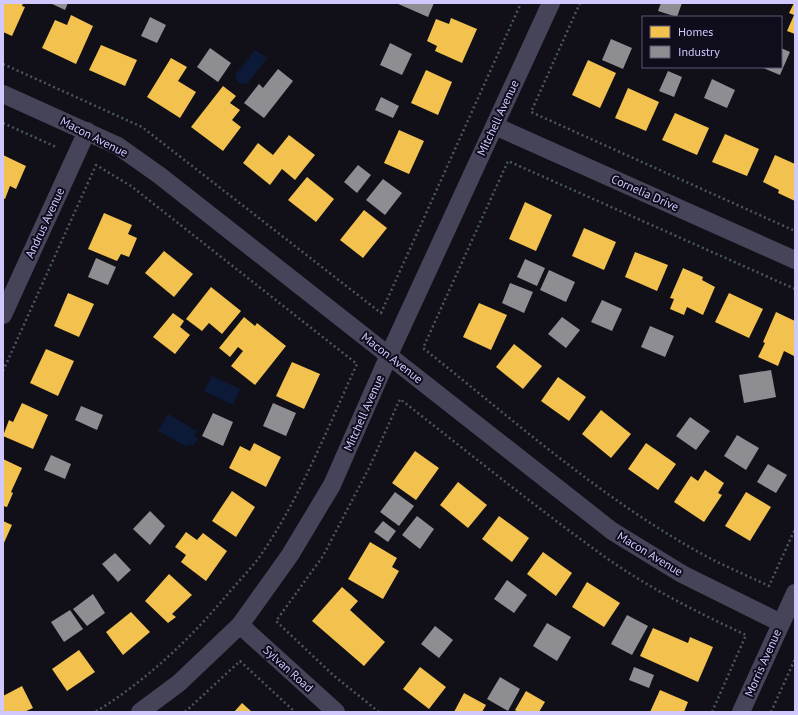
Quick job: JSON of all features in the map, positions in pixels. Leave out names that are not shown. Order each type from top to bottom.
[{"type":"street","name":"Mitchell Avenue","points":[[140,712],[179,683],[240,625],[290,555],[332,485],[389,355],[551,3]]},
{"type":"street","name":"Macon Avenue","points":[[3,94],[118,146],[159,175],[612,531],[682,574],[781,623]]},
{"type":"street","name":"Cornelia Drive","points":[[495,126],[795,260]]},
{"type":"street","name":"Andrus Avenue","points":[[3,315],[87,131]]},
{"type":"street","name":"Morris Avenue","points":[[741,712],[795,593]]},
{"type":"street","name":"Sylvan Road","points":[[240,625],[336,712]]},
{"type":"path","points":[[3,64],[142,127],[381,313],[521,3]]},
{"type":"path","points":[[580,3],[531,112],[795,231]]},
{"type":"path","points":[[3,122],[57,146],[53,153]]},
{"type":"path","points":[[795,289],[508,161],[423,348],[596,486],[696,551],[769,586],[795,529]]},
{"type":"path","points":[[3,371],[96,165],[131,186],[357,364],[312,462],[285,514],[258,559],[220,603],[172,654],[118,698],[95,712]]},
{"type":"path","points":[[379,712],[333,675],[276,621],[323,556],[369,468],[400,399],[594,550],[645,583],[699,613],[746,635],[712,712]]},
{"type":"path","points":[[771,712],[795,658]]},
{"type":"path","points":[[185,712],[240,661],[295,712]]},
{"type":"water","points":[[255,50],[267,58],[248,83],[241,84],[236,79],[236,74]]},
{"type":"water","points":[[212,376],[240,389],[233,405],[204,391]]},
{"type":"water","points":[[168,414],[197,431],[194,436],[198,438],[193,446],[189,444],[187,447],[158,431]]},
{"type":"building: Homes","points":[[3,3],[23,3],[22,6],[25,7],[12,36],[3,32]]},
{"type":"building: Homes","points":[[794,3],[795,34],[787,31],[794,15],[789,13]]},
{"type":"building: Homes","points":[[71,15],[93,26],[76,64],[42,48],[55,20],[67,25]]},
{"type":"building: Homes","points":[[451,18],[477,29],[462,63],[435,51],[437,46],[427,41],[436,19],[449,24]]},
{"type":"building: Homes","points":[[101,45],[137,60],[125,86],[89,70]]},
{"type":"building: Homes","points":[[171,58],[187,67],[178,81],[196,92],[180,118],[147,97]]},
{"type":"building: Homes","points":[[588,60],[616,73],[600,108],[572,95]]},
{"type":"building: Homes","points":[[426,70],[452,82],[438,115],[411,103]]},
{"type":"building: Homes","points":[[223,86],[236,96],[230,103],[240,110],[232,120],[241,127],[223,151],[191,127]]},
{"type":"building: Homes","points":[[628,88],[659,102],[646,131],[615,118]]},
{"type":"building: Homes","points":[[675,113],[709,128],[697,155],[662,140]]},
{"type":"building: Homes","points":[[399,130],[424,141],[409,174],[384,163]]},
{"type":"building: Homes","points":[[725,134],[759,149],[747,176],[712,162]]},
{"type":"building: Homes","points":[[289,135],[315,155],[295,180],[282,169],[270,185],[243,163],[258,143],[273,155]]},
{"type":"building: Homes","points":[[3,155],[26,166],[16,189],[10,186],[5,199],[3,198]]},
{"type":"building: Homes","points":[[775,155],[795,164],[795,201],[778,193],[779,190],[763,182]]},
{"type":"building: Homes","points":[[307,177],[334,199],[316,222],[288,200]]},
{"type":"building: Homes","points":[[525,202],[552,215],[536,251],[509,239]]},
{"type":"building: Homes","points":[[364,210],[387,228],[363,258],[340,240]]},
{"type":"building: Homes","points":[[104,213],[132,225],[128,234],[137,238],[129,257],[121,254],[117,261],[88,249]]},
{"type":"building: Homes","points":[[584,228],[616,242],[604,270],[572,256]]},
{"type":"building: Homes","points":[[164,251],[193,274],[174,297],[145,273]]},
{"type":"building: Homes","points":[[635,252],[668,265],[657,291],[625,277]]},
{"type":"building: Homes","points":[[683,268],[703,277],[702,280],[715,287],[703,315],[687,307],[684,315],[670,309],[674,299],[670,298]]},
{"type":"building: Homes","points":[[211,287],[241,311],[222,334],[209,323],[202,331],[186,319]]},
{"type":"building: Homes","points":[[68,293],[94,304],[79,337],[54,326]]},
{"type":"building: Homes","points":[[729,293],[763,309],[749,338],[715,322]]},
{"type":"building: Homes","points":[[479,303],[507,315],[491,350],[463,337]]},
{"type":"building: Homes","points":[[776,312],[795,321],[795,354],[794,356],[784,351],[778,366],[758,357],[765,343],[763,342]]},
{"type":"building: Homes","points":[[173,313],[184,321],[180,327],[190,335],[175,354],[153,337]]},
{"type":"building: Homes","points":[[244,317],[255,326],[257,323],[286,346],[255,385],[231,366],[243,351],[238,347],[230,357],[219,348]]},
{"type":"building: Homes","points":[[514,344],[542,366],[523,389],[496,367]]},
{"type":"building: Homes","points":[[46,349],[74,361],[58,396],[30,383]]},
{"type":"building: Homes","points":[[292,362],[320,374],[304,409],[276,396]]},
{"type":"building: Homes","points":[[558,377],[586,397],[569,421],[541,401]]},
{"type":"building: Homes","points":[[22,403],[48,415],[33,449],[3,436],[9,420],[13,422]]},
{"type":"building: Homes","points":[[601,410],[631,434],[611,458],[582,434]]},
{"type":"building: Homes","points":[[254,443],[281,457],[266,487],[229,468],[240,446],[250,451]]},
{"type":"building: Homes","points":[[646,443],[676,464],[658,490],[628,469]]},
{"type":"building: Homes","points":[[415,451],[439,468],[416,500],[392,483]]},
{"type":"building: Homes","points":[[3,459],[22,468],[11,492],[13,493],[7,507],[3,506]]},
{"type":"building: Homes","points":[[705,470],[724,483],[718,493],[722,495],[704,522],[674,502],[691,476],[698,481]]},
{"type":"building: Homes","points":[[458,482],[487,505],[468,528],[440,505]]},
{"type":"building: Homes","points":[[232,491],[255,507],[236,537],[212,521]]},
{"type":"building: Homes","points":[[746,492],[771,507],[750,541],[725,526]]},
{"type":"building: Homes","points":[[499,516],[529,538],[512,562],[482,539]]},
{"type":"building: Homes","points":[[3,521],[12,525],[3,545]]},
{"type":"building: Homes","points":[[186,532],[197,540],[203,533],[227,551],[206,581],[181,562],[186,555],[175,547]]},
{"type":"building: Homes","points":[[370,542],[397,558],[392,567],[399,571],[383,599],[348,579]]},
{"type":"building: Homes","points":[[543,552],[572,573],[556,596],[527,574]]},
{"type":"building: Homes","points":[[169,574],[192,595],[172,614],[176,617],[168,623],[145,601]]},
{"type":"building: Homes","points":[[587,582],[620,603],[604,627],[572,607]]},
{"type":"building: Homes","points":[[342,587],[358,601],[350,610],[385,642],[364,666],[312,621]]},
{"type":"building: Homes","points":[[131,612],[150,632],[123,655],[106,632]]},
{"type":"building: Homes","points":[[653,628],[688,643],[690,637],[713,647],[698,682],[640,656]]},
{"type":"building: Homes","points":[[79,650],[95,672],[67,691],[52,669]]},
{"type":"building: Homes","points":[[420,667],[446,687],[429,709],[403,689]]},
{"type":"building: Homes","points":[[22,686],[33,708],[24,712],[3,712],[3,696]]},
{"type":"building: Homes","points":[[660,690],[688,702],[684,712],[650,712]]},
{"type":"building: Homes","points":[[526,691],[545,702],[539,712],[518,712],[515,710]]},
{"type":"building: Homes","points":[[464,693],[486,705],[482,712],[454,712]]},
{"type":"building: Homes","points":[[242,703],[252,712],[234,712]]},
{"type":"building: Industry","points":[[50,3],[68,3],[65,10]]},
{"type":"building: Industry","points":[[396,3],[434,3],[428,17]]},
{"type":"building: Industry","points":[[661,3],[682,3],[677,16],[658,11]]},
{"type":"building: Industry","points":[[150,17],[166,25],[157,43],[141,36]]},
{"type":"building: Industry","points":[[611,39],[632,48],[623,69],[602,60]]},
{"type":"building: Industry","points":[[390,43],[412,54],[402,75],[380,65]]},
{"type":"building: Industry","points":[[210,48],[231,63],[218,82],[197,67]]},
{"type":"building: Industry","points":[[782,48],[790,52],[780,75],[763,68],[782,68]]},
{"type":"building: Industry","points":[[278,69],[293,81],[264,118],[244,103],[259,84],[263,88]]},
{"type":"building: Industry","points":[[668,71],[682,77],[674,97],[659,91]]},
{"type":"building: Industry","points":[[712,79],[735,90],[727,108],[704,98]]},
{"type":"building: Industry","points":[[381,97],[399,106],[393,118],[375,110]]},
{"type":"building: Industry","points":[[358,165],[371,175],[357,193],[344,182]]},
{"type":"building: Industry","points":[[383,179],[402,193],[385,215],[366,200]]},
{"type":"building: Industry","points":[[96,258],[116,267],[108,285],[88,277]]},
{"type":"building: Industry","points":[[525,259],[545,268],[537,286],[517,277]]},
{"type":"building: Industry","points":[[549,270],[575,282],[566,302],[540,290]]},
{"type":"building: Industry","points":[[510,283],[533,292],[524,313],[502,303]]},
{"type":"building: Industry","points":[[602,300],[622,309],[612,331],[591,322]]},
{"type":"building: Industry","points":[[562,317],[580,330],[566,348],[548,334]]},
{"type":"building: Industry","points":[[650,326],[674,336],[665,357],[641,347]]},
{"type":"building: Industry","points":[[771,370],[776,397],[744,403],[739,375]]},
{"type":"building: Industry","points":[[273,403],[296,413],[286,436],[263,426]]},
{"type":"building: Industry","points":[[81,406],[103,415],[97,430],[75,420]]},
{"type":"building: Industry","points":[[213,413],[233,422],[223,446],[202,436]]},
{"type":"building: Industry","points":[[690,417],[710,431],[696,450],[676,436]]},
{"type":"building: Industry","points":[[737,435],[759,448],[746,470],[724,456]]},
{"type":"building: Industry","points":[[51,455],[71,464],[65,479],[44,470]]},
{"type":"building: Industry","points":[[768,464],[787,475],[776,493],[757,482]]},
{"type":"building: Industry","points":[[395,492],[414,506],[399,526],[380,512]]},
{"type":"building: Industry","points":[[150,511],[165,526],[150,545],[133,529]]},
{"type":"building: Industry","points":[[417,516],[434,529],[420,549],[402,535]]},
{"type":"building: Industry","points":[[383,521],[396,531],[388,542],[374,532]]},
{"type":"building: Industry","points":[[115,553],[131,570],[118,582],[102,564]]},
{"type":"building: Industry","points":[[507,580],[527,595],[514,613],[494,599]]},
{"type":"building: Industry","points":[[93,594],[105,613],[87,626],[73,609]]},
{"type":"building: Industry","points":[[70,610],[83,629],[64,642],[51,622]]},
{"type":"building: Industry","points":[[627,615],[648,626],[632,655],[611,644]]},
{"type":"building: Industry","points":[[547,623],[571,637],[557,661],[533,646]]},
{"type":"building: Industry","points":[[435,626],[453,640],[439,658],[421,644]]},
{"type":"building: Industry","points":[[634,667],[654,675],[649,688],[629,680]]},
{"type":"building: Industry","points":[[500,677],[520,689],[508,711],[487,699]]}]
